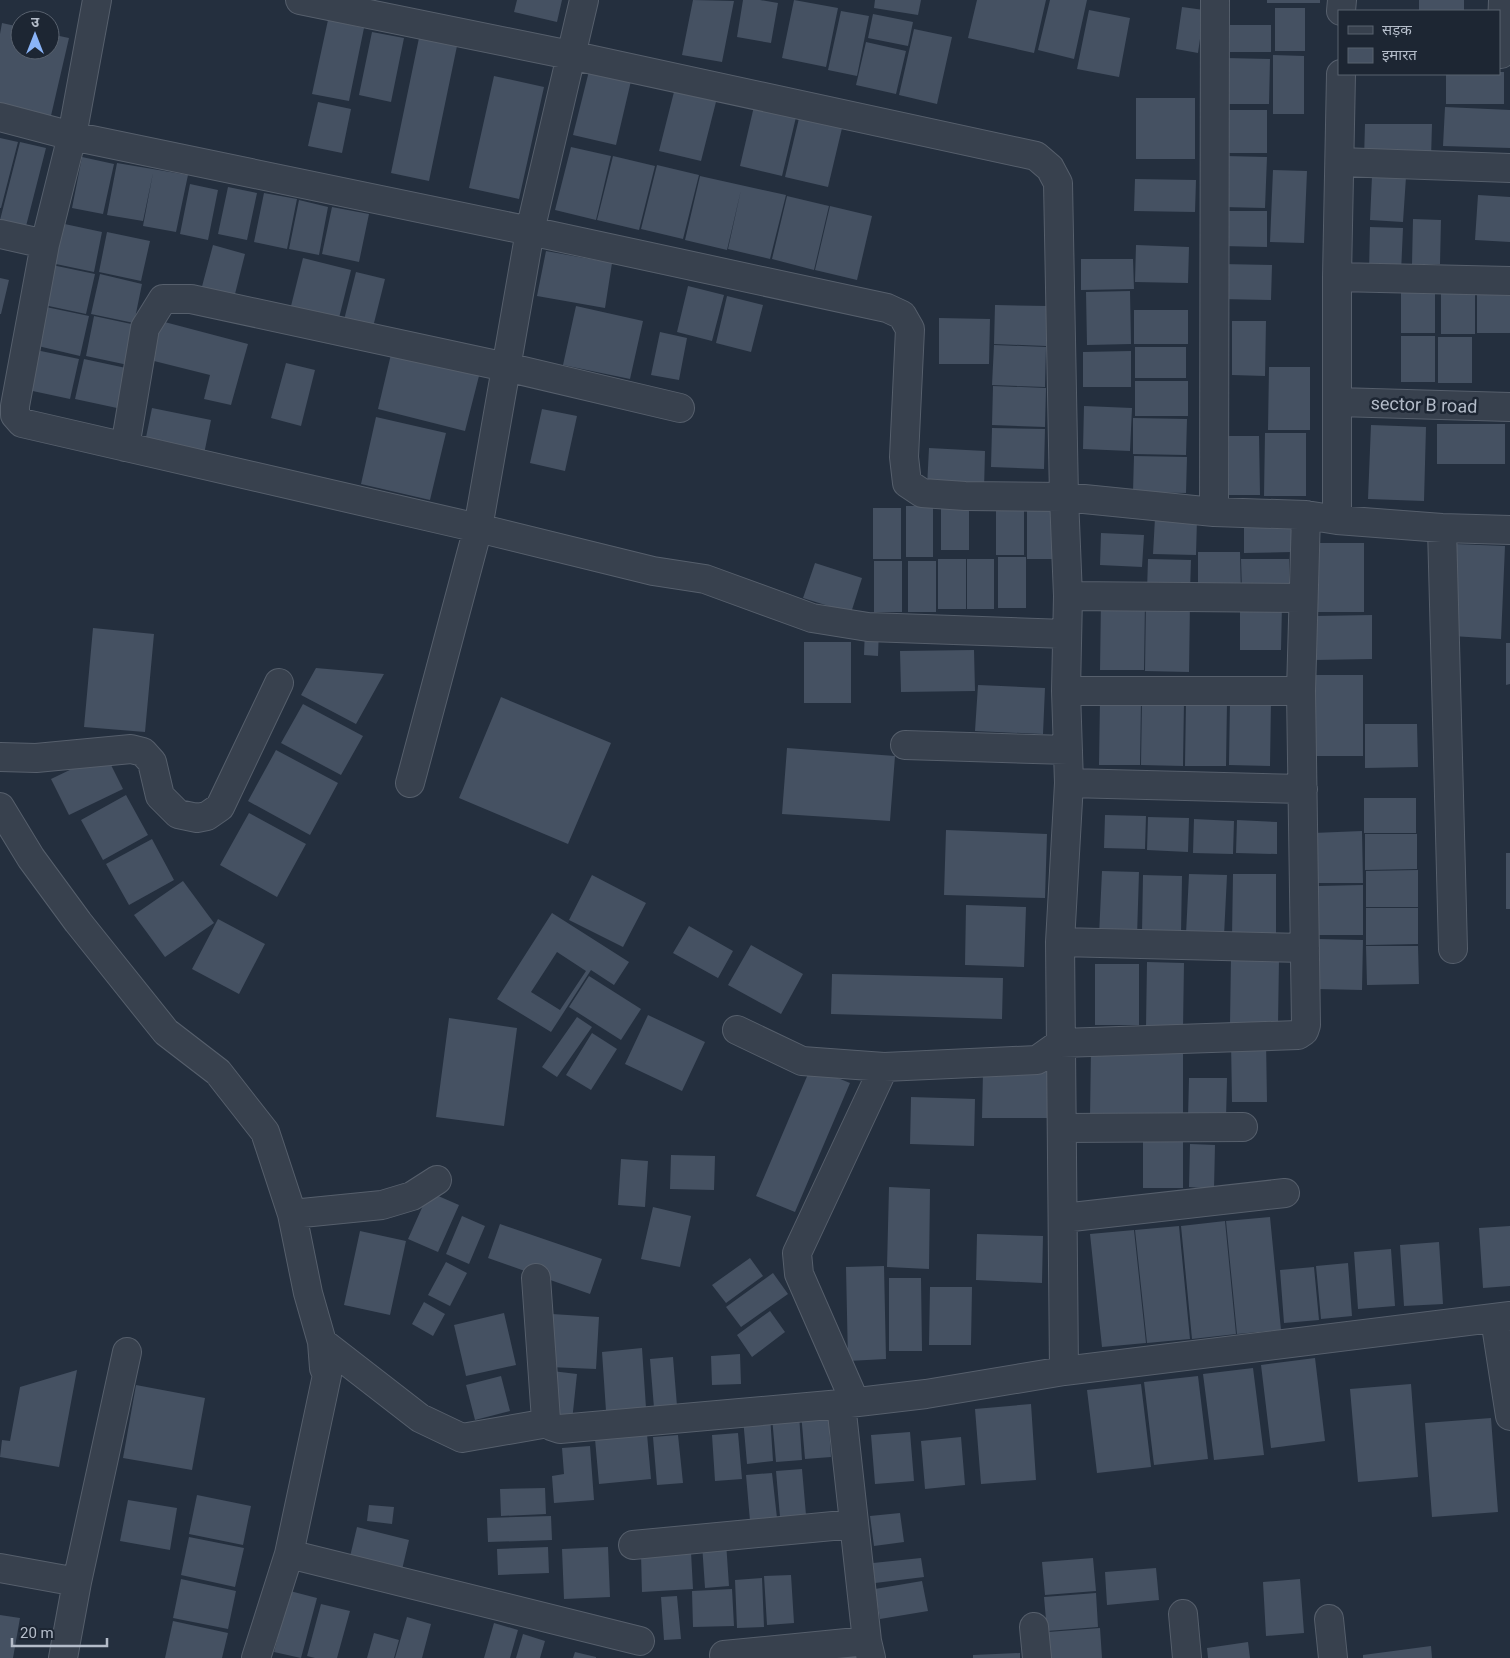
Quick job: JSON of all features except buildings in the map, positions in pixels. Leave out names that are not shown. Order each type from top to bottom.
[{"type":"street","points":[[97,0],[72,136],[46,244],[15,406],[15,415],[22,423],[478,528],[654,571],[705,579],[812,618],[868,626],[1066,634]]},
{"type":"street","points":[[300,0],[570,55],[1036,156],[1050,168],[1058,183],[1064,497],[1068,596],[1066,691],[1069,783],[1060,942],[1064,1371]]},
{"type":"street","points":[[410,783],[478,528],[530,231],[584,0]]},
{"type":"street","points":[[1214,512],[1215,0]]},
{"type":"street","points":[[1503,0],[1503,54]]},
{"type":"street","points":[[1337,520],[1337,277],[1341,75]]},
{"type":"street","points":[[0,117],[72,136],[530,231],[887,308],[902,315],[910,329],[904,457],[907,483],[922,493],[965,496],[1064,497],[1214,512],[1306,515],[1337,520],[1442,528],[1510,530]]},
{"type":"street","points":[[1340,162],[1510,168]]},
{"type":"street","points":[[0,234],[46,244]]},
{"type":"street","points":[[1337,277],[1510,281]]},
{"type":"street","points":[[125,447],[144,328],[163,299],[191,299],[506,367],[680,408]]},
{"type":"street","name":"sector B road","points":[[1338,402],[1510,407]]},
{"type":"street","points":[[737,1030],[802,1061],[884,1067],[1037,1060],[1062,1043],[1298,1035],[1304,1031],[1306,1025],[1301,691],[1306,515]]},
{"type":"street","points":[[1442,528],[1453,949]]},
{"type":"street","points":[[1068,596],[1303,598]]},
{"type":"street","points":[[0,757],[36,758],[130,749],[143,752],[152,762],[160,796],[178,814],[197,818],[207,816],[220,807],[279,683]]},
{"type":"street","points":[[1066,691],[1301,691]]},
{"type":"street","points":[[905,745],[1068,750]]},
{"type":"street","points":[[1069,783],[1303,789]]},
{"type":"street","points":[[0,806],[31,858],[78,922],[166,1032],[218,1072],[265,1132],[292,1214],[308,1292],[322,1342],[324,1368],[327,1375],[289,1554],[256,1658]]},
{"type":"street","points":[[1060,942],[1304,948]]},
{"type":"street","points":[[724,1655],[869,1649],[854,1524],[848,1403],[800,1274],[797,1253],[884,1067]]},
{"type":"street","points":[[1062,1128],[1243,1127]]},
{"type":"street","points":[[292,1214],[382,1205],[412,1196],[438,1180]]},
{"type":"street","points":[[1063,1218],[1285,1193]]},
{"type":"street","points":[[536,1278],[546,1420],[551,1426],[560,1429],[848,1403],[926,1394],[1064,1371],[1502,1318],[1510,1416]]},
{"type":"street","points":[[322,1342],[420,1418],[462,1438],[548,1423]]},
{"type":"street","points":[[63,1658],[77,1582],[127,1352]]},
{"type":"street","points":[[633,1544],[854,1524]]},
{"type":"street","points":[[289,1554],[640,1641]]},
{"type":"street","points":[[0,1568],[77,1582]]},
{"type":"street","points":[[1183,1614],[1187,1658]]},
{"type":"street","points":[[1329,1619],[1333,1658]]},
{"type":"street","points":[[1034,1627],[1037,1658]]}]
